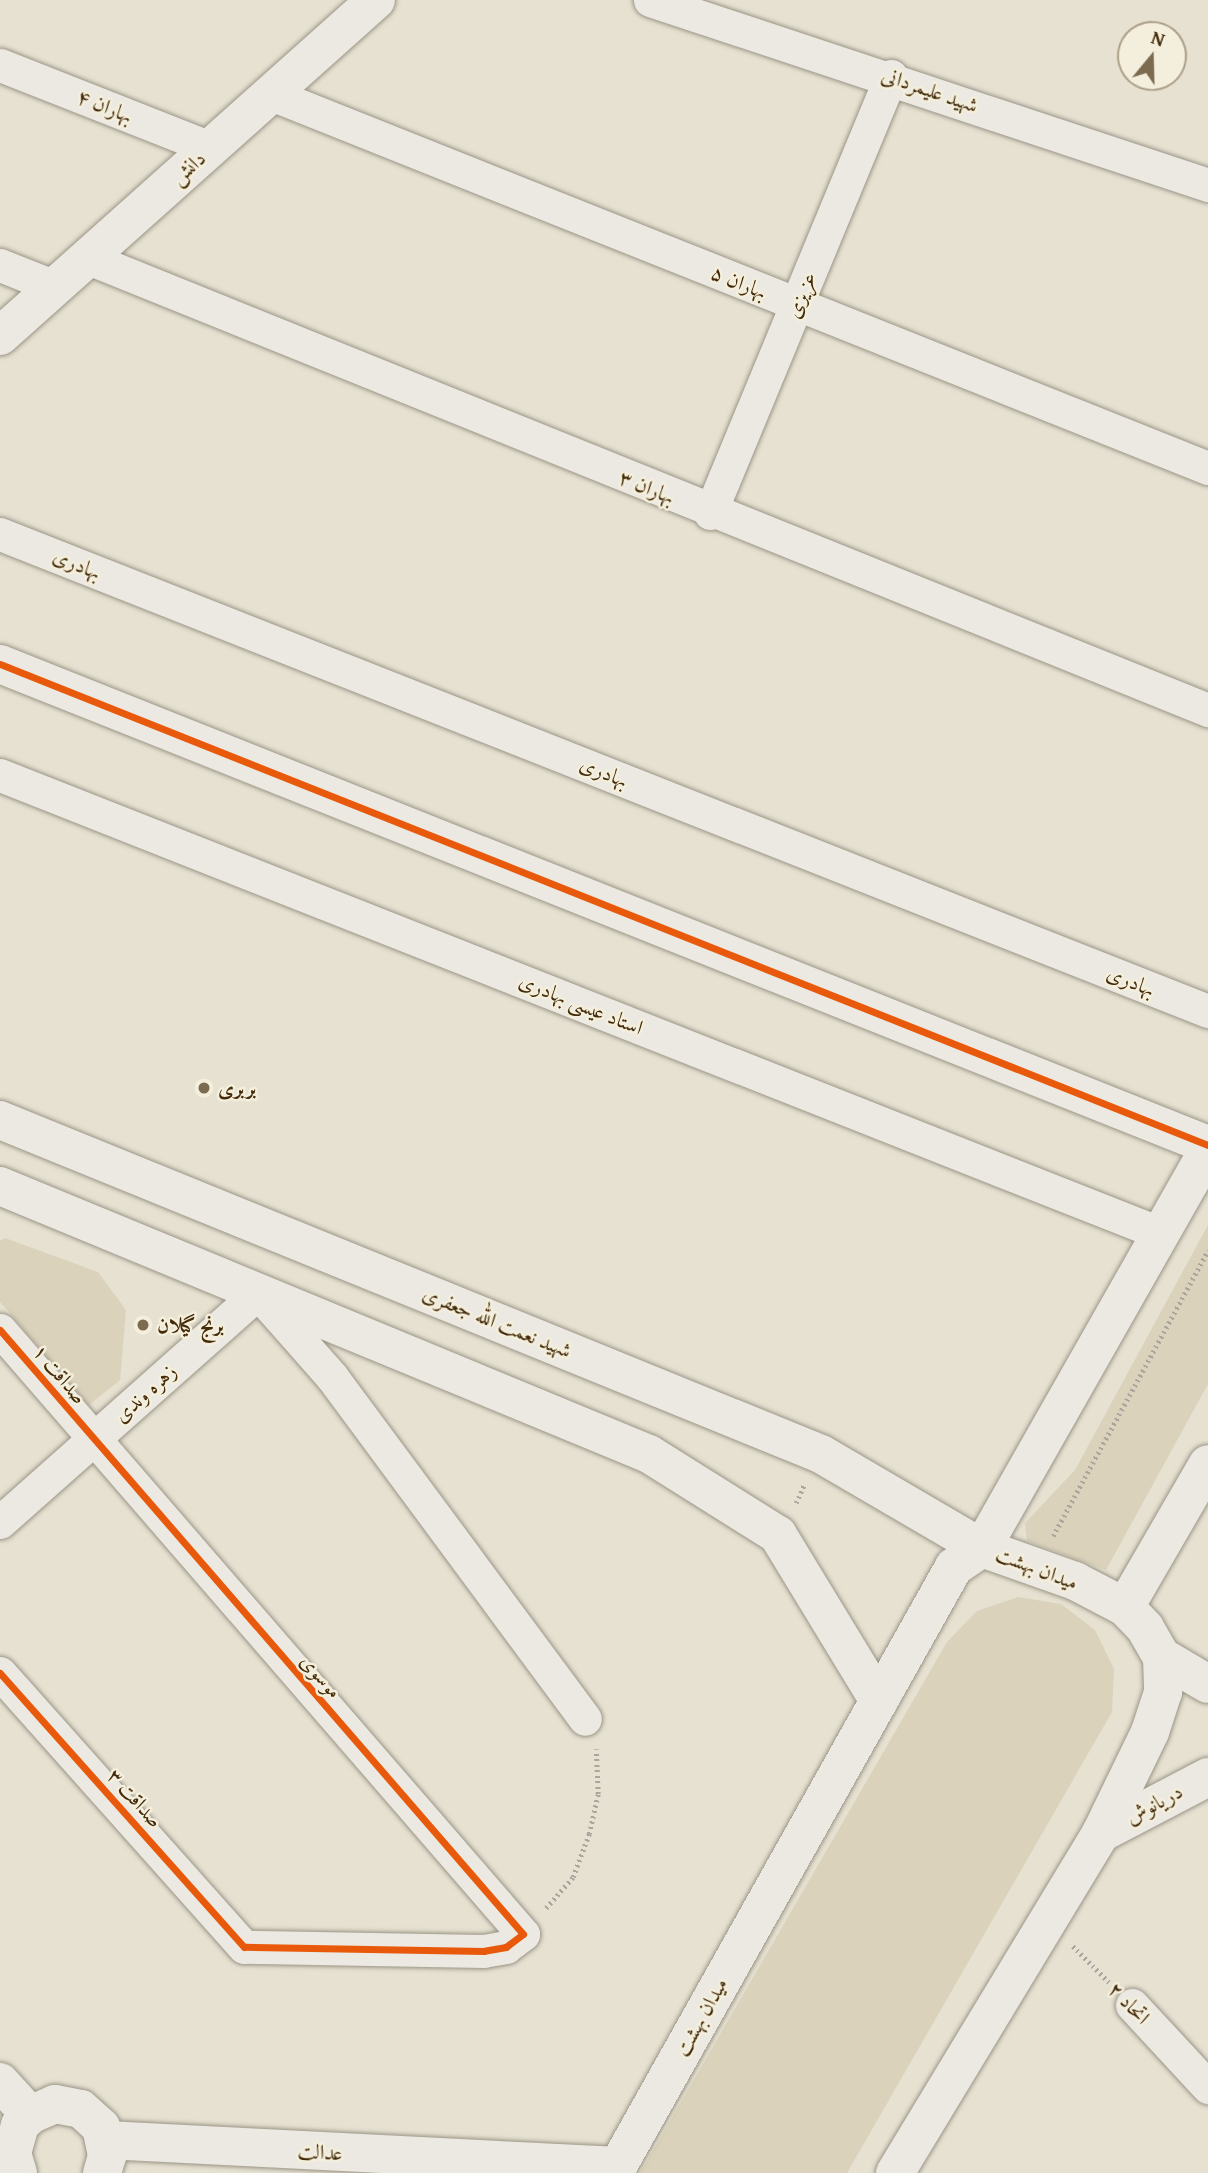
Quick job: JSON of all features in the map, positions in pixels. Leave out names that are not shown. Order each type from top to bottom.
[{"type":"main road","name":"دانش","points":[[0,336],[376,0]]},
{"type":"main road","points":[[0,664],[1208,1145]]},
{"type":"main road","name":"شهید نعمت الله جعفری","points":[[0,1120],[821,1454],[982,1548]]},
{"type":"main road","points":[[982,1548],[1208,1150]]},
{"type":"main road","points":[[0,1185],[649,1454],[778,1535],[879,1701]]},
{"type":"main road","points":[[1125,1607],[1208,1464]]},
{"type":"main road","name":"میدان بهشت","points":[[616,2170],[954,1567],[982,1548],[1037,1565],[1125,1607],[1145,1628],[1162,1657],[1163,1692],[1150,1731],[1101,1833],[905,2167]]},
{"type":"main road","points":[[1162,1657],[1208,1684]]},
{"type":"main road","name":"دریانوش","points":[[1101,1833],[1208,1777]]},
{"type":"main road","points":[[0,2082],[30,2115]]},
{"type":"main road","points":[[18,2173],[13,2139],[30,2115],[42,2107],[69,2105],[93,2116],[104,2156]]},
{"type":"main road","name":"عدالت","points":[[104,2156],[616,2170]]},
{"type":"street","name":"شهید علیمردانی","points":[[650,0],[891,76],[1208,185]]},
{"type":"street","name":"بهاران ۴","points":[[0,65],[211,148]]},
{"type":"street","name":"عزیزی","points":[[710,513],[891,76]]},
{"type":"street","name":"بهاران ۵","points":[[271,94],[1208,468]]},
{"type":"street","name":"بهاران ۳","points":[[88,258],[710,513],[1208,710]]},
{"type":"street","points":[[0,265],[55,287]]},
{"type":"street","name":"بهادری","points":[[0,534],[1208,1011]]},
{"type":"street","name":"استاد عیسی بهادری","points":[[0,775],[1162,1234]]},
{"type":"street","points":[[258,1293],[331,1377],[585,1718]]},
{"type":"street","name":"زهره وندی","points":[[0,1522],[258,1293]]},
{"type":"street","name":"صداقت ۱","points":[[0,1330],[93,1440]]},
{"type":"street","name":"موسوی","points":[[93,1440],[523,1934]]},
{"type":"street","name":"صداقت ۳","points":[[0,1673],[244,1947],[484,1951],[506,1947],[523,1934]]},
{"type":"street","name":"اتحاد ۲","points":[[1132,2005],[1208,2087]]},
{"type":"path","points":[[1037,1565],[1208,1250]]},
{"type":"path","points":[[793,1508],[808,1478]]},
{"type":"path","points":[[523,1934],[573,1877],[589,1833],[598,1794],[600,1758],[585,1718]]},
{"type":"shaded area","points":[[1208,1225],[1208,1384],[1106,1570],[1027,1541],[1025,1523],[1075,1470]]},
{"type":"shaded area","points":[[5,1238],[98,1272],[126,1310],[120,1380],[89,1405],[0,1302],[0,1241]]},
{"type":"shaded area","points":[[1018,1597],[1061,1604],[1095,1630],[1114,1669],[1112,1712],[847,2173],[640,2173],[947,1642],[977,1611]]},
{"type":"cycle path","points":[[0,664],[1208,1145]]},
{"type":"cycle path","points":[[0,1330],[523,1934],[506,1947],[484,1951],[244,1947],[0,1673]]},
{"type":"place","name":"بربری","points":[[204,1088]]},
{"type":"place","name":"برنج گیلان","points":[[143,1325]]}]
